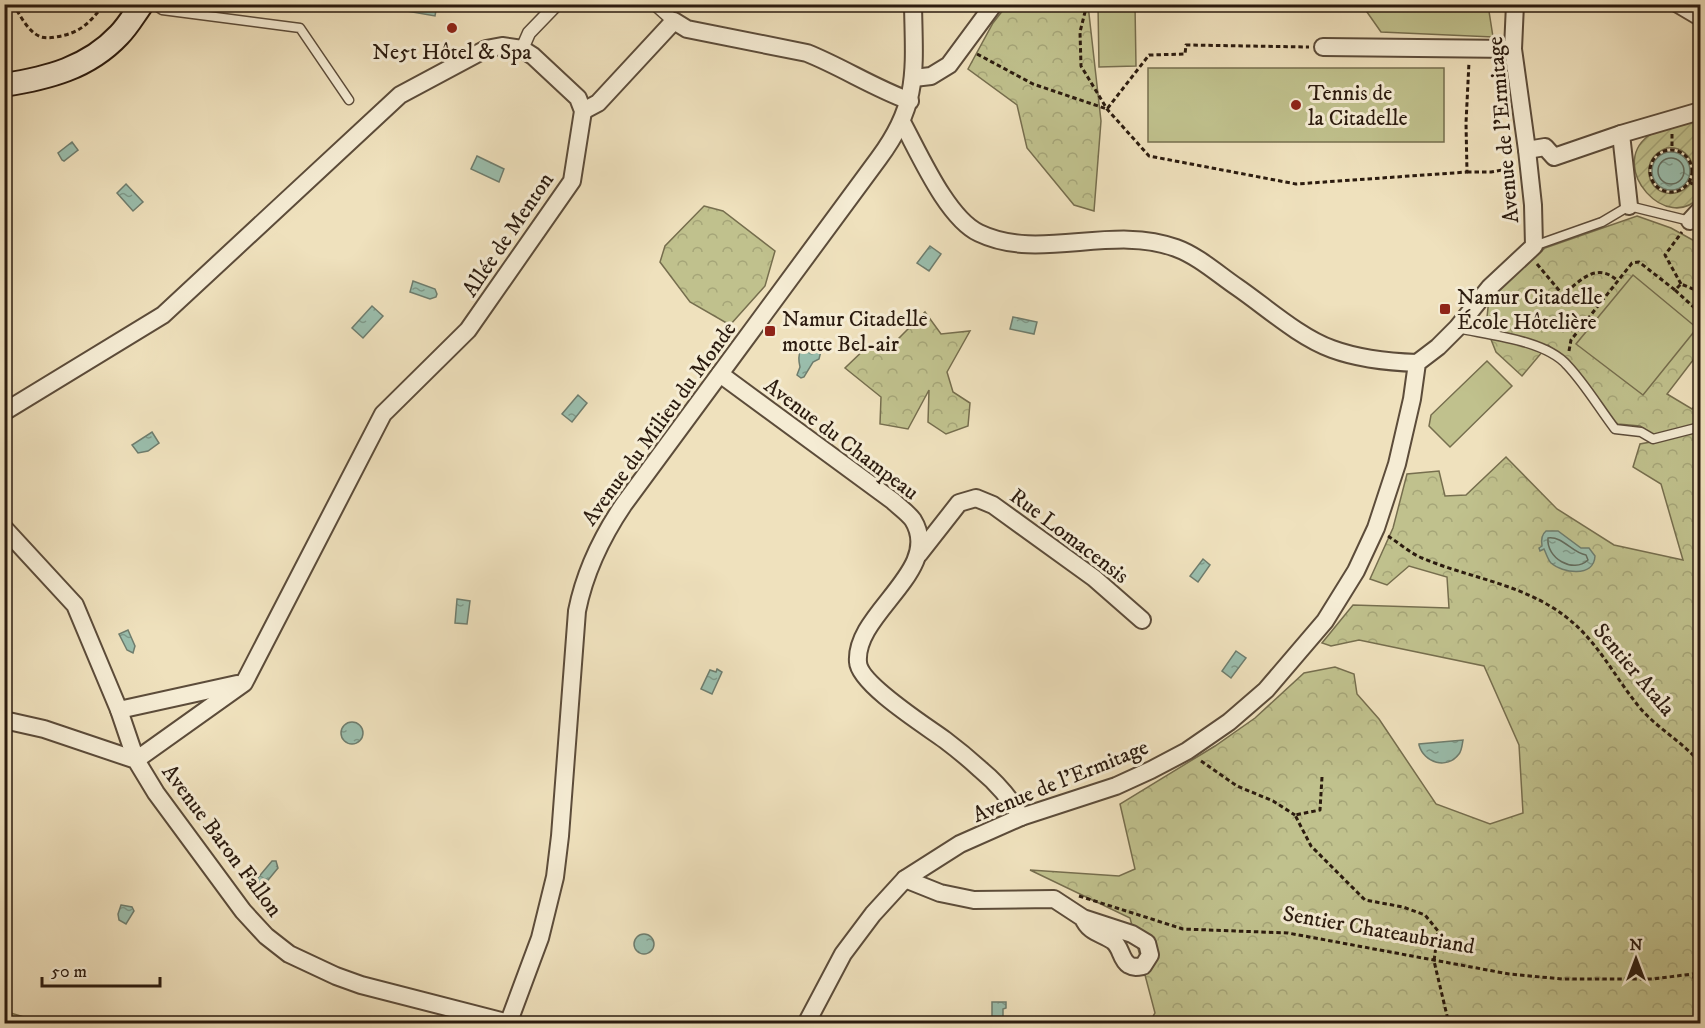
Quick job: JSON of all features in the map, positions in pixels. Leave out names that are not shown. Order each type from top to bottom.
[{"type":"main road","points":[[4,85],[41,79],[79,64],[99,53],[121,34],[142,4]]},
{"type":"street","points":[[522,49],[530,33],[557,4]]},
{"type":"street","points":[[655,4],[687,29],[807,53],[890,94],[910,101]]},
{"type":"street","name":"Avenue du Milieu du Monde","points":[[510,1023],[540,938],[555,877],[576,618],[587,571],[615,516],[888,146],[902,122],[910,101],[914,78],[913,4]]},
{"type":"street","points":[[914,78],[938,73],[949,65],[994,4]]},
{"type":"street","name":"Avenue de l'Ermitage","points":[[806,1023],[843,954],[873,914],[905,879],[960,844],[1021,817],[1116,786],[1187,751],[1229,722],[1266,690],[1325,621],[1356,571],[1376,528],[1396,464],[1412,399],[1417,363],[1457,328],[1490,287],[1530,249],[1533,205],[1513,49],[1515,4]]},
{"type":"street","points":[[1678,4],[1701,17]]},
{"type":"street","points":[[4,412],[163,315],[400,95],[486,49],[502,46],[522,49],[533,56],[578,98],[583,111],[598,103],[674,21]]},
{"type":"street","points":[[1323,47],[1513,49]]},
{"type":"street","name":"Allée de Menton","points":[[136,760],[244,683],[382,414],[468,330],[572,181],[583,111]]},
{"type":"street","points":[[1528,157],[1545,147],[1554,157],[1621,134],[1701,111]]},
{"type":"street","points":[[902,122],[944,198],[965,224],[977,232],[1024,244],[1063,244],[1127,239],[1145,240],[1176,248],[1298,330],[1331,349],[1394,362],[1417,363]]},
{"type":"street","points":[[1621,134],[1629,206]]},
{"type":"street","name":"Avenue du Champeau","points":[[720,374],[894,501],[913,520],[918,535],[919,554]]},
{"type":"street","name":"Rue Lomacensis","points":[[919,554],[959,503],[976,498],[993,505],[1094,578],[1142,620]]},
{"type":"street","points":[[4,528],[75,605],[119,710],[136,760]]},
{"type":"street","points":[[919,554],[865,631],[857,663],[864,676],[894,704],[982,770],[1008,795],[1021,817]]},
{"type":"street","points":[[119,710],[244,683]]},
{"type":"street","name":"Avenue Baron Fallon","points":[[4,720],[44,729],[136,760],[156,793],[243,911],[266,936],[289,954],[361,985],[510,1023]]},
{"type":"street","points":[[905,879],[940,894],[974,900],[1054,899],[1083,918]]},
{"type":"lane","points":[[153,4],[162,10],[300,28],[349,100]]},
{"type":"lane","points":[[1530,249],[1602,222],[1629,206],[1697,220]]},
{"type":"lane","points":[[1457,328],[1515,340],[1548,351],[1566,364],[1615,429],[1641,432],[1653,439],[1701,427]]},
{"type":"path","points":[[13,4],[32,30],[41,37],[49,38],[69,36],[84,27],[104,4]]},
{"type":"path","points":[[1087,4],[1080,32],[1082,66],[1107,109],[1149,156],[1296,184],[1491,172],[1528,157]]},
{"type":"path","points":[[1107,109],[1149,55],[1185,54],[1186,45],[1323,47]]},
{"type":"path","points":[[964,47],[1033,84],[1107,109]]},
{"type":"path","points":[[1467,172],[1469,49]]},
{"type":"path","points":[[1672,150],[1682,153],[1691,166],[1692,174],[1689,182],[1676,191],[1666,191],[1659,188],[1651,176],[1650,166],[1654,159],[1665,151],[1672,150]]},
{"type":"path","points":[[1689,182],[1701,188]]},
{"type":"path","points":[[1697,220],[1665,255],[1681,284],[1701,292]]},
{"type":"path","points":[[1530,249],[1563,296],[1591,274],[1605,273],[1618,281]]},
{"type":"path","points":[[1566,364],[1571,340],[1632,263],[1639,262],[1701,313]]},
{"type":"path","points":[[1675,290],[1681,284]]},
{"type":"path","name":"Sentier Atala","points":[[1376,528],[1421,558],[1502,584],[1551,607],[1590,638],[1641,709],[1662,729],[1690,750],[1701,763]]},
{"type":"path","points":[[1187,751],[1237,786],[1273,801],[1295,815],[1311,846],[1365,900],[1425,915],[1438,931],[1434,962],[1449,1023]]},
{"type":"path","points":[[1295,815],[1320,810],[1322,777]]},
{"type":"path","name":"Sentier Chateaubriand","points":[[1054,899],[1063,895],[1080,896],[1183,929],[1288,933],[1434,962],[1509,974],[1562,979],[1653,979],[1701,973]]},
{"type":"path","points":[[1687,976],[1701,978]]},
{"type":"green space","points":[[1007,5],[1088,5],[1101,121],[1094,211],[1074,205],[1027,148],[1017,105],[968,69],[993,23]]},
{"type":"green space","points":[[1098,5],[1135,5],[1136,66],[1099,67]]},
{"type":"green space","points":[[1362,5],[1488,5],[1493,37],[1381,32]]},
{"type":"green space","name":"Tennis de la Citadelle","points":[[1148,68],[1444,68],[1444,142],[1148,142]]},
{"type":"green space","points":[[1700,116],[1700,196],[1687,206],[1673,208],[1659,203],[1647,193],[1638,179],[1634,164],[1637,149],[1648,136],[1666,127]],"holes":[[[1667,148],[1685,153],[1690,160],[1693,176],[1684,190],[1665,193],[1652,184],[1649,168],[1658,153]]]},
{"type":"green space","points":[[704,206],[723,211],[775,251],[765,286],[730,325],[690,302],[660,262],[665,246]]},
{"type":"green space","points":[[1637,216],[1671,228],[1700,244],[1700,351],[1667,394],[1692,409],[1700,399],[1700,1023],[1149,1023],[1155,1013],[1130,918],[1030,870],[1119,876],[1135,869],[1120,804],[1215,746],[1255,718],[1304,673],[1335,667],[1354,674],[1357,694],[1379,719],[1436,804],[1490,824],[1523,813],[1519,745],[1484,666],[1359,640],[1331,646],[1322,643],[1353,605],[1449,608],[1447,577],[1409,566],[1387,585],[1370,579],[1393,528],[1407,474],[1439,471],[1445,496],[1466,495],[1506,457],[1557,509],[1614,545],[1683,560],[1661,484],[1633,467],[1640,444],[1661,440],[1640,426],[1618,424],[1610,418],[1572,364],[1548,345],[1522,376],[1496,352],[1486,327],[1489,298],[1545,248]]},
{"type":"green space","points":[[1633,275],[1697,328],[1643,395],[1576,344]]},
{"type":"green space","points":[[925,312],[941,334],[970,331],[947,372],[953,392],[970,403],[968,426],[946,434],[928,422],[929,390],[908,429],[880,424],[881,397],[845,368],[869,345],[897,340]]},
{"type":"green space","points":[[1487,361],[1512,386],[1450,447],[1429,426],[1431,415]]},
{"type":"green space","points":[[4,1011],[44,1023],[5,1023]]},
{"type":"water","points":[[407,5],[437,5],[435,16],[406,11]]},
{"type":"water","points":[[72,142],[78,150],[64,161],[58,153]]},
{"type":"water","points":[[1671,152],[1685,157],[1690,171],[1685,185],[1671,190],[1657,185],[1652,171],[1657,157]]},
{"type":"water","points":[[477,156],[504,169],[499,182],[471,169]]},
{"type":"water","points":[[126,184],[143,202],[133,211],[117,193]]},
{"type":"water","points":[[930,246],[941,254],[929,271],[917,263]]},
{"type":"water","points":[[413,281],[435,289],[436,297],[430,299],[410,292]]},
{"type":"water","points":[[372,306],[383,316],[363,338],[352,328]]},
{"type":"water","points":[[1013,317],[1037,322],[1034,334],[1010,329]]},
{"type":"water","points":[[814,341],[821,351],[819,359],[813,362],[801,378],[797,375],[801,350],[805,344]]},
{"type":"water","points":[[578,395],[587,403],[572,422],[562,414]]},
{"type":"water","points":[[152,432],[159,443],[148,451],[138,453],[132,445]]},
{"type":"water","points":[[1546,531],[1558,531],[1581,548],[1589,548],[1595,556],[1593,563],[1584,571],[1577,572],[1562,569],[1550,562],[1544,549],[1540,551],[1539,548],[1542,546],[1543,534]]},
{"type":"water","points":[[1203,559],[1210,565],[1198,582],[1190,576]]},
{"type":"water","points":[[457,599],[470,601],[467,624],[455,623]]},
{"type":"water","points":[[128,630],[135,646],[133,653],[127,650],[119,634]]},
{"type":"water","points":[[1236,651],[1246,658],[1231,678],[1222,671]]},
{"type":"water","points":[[717,669],[722,672],[712,694],[701,689],[710,670],[716,672]]},
{"type":"water","points":[[352,722],[360,725],[363,733],[360,741],[352,744],[344,741],[341,733],[344,725]]},
{"type":"water","points":[[1463,740],[1459,754],[1454,759],[1442,763],[1431,760],[1419,745],[1419,744]]},
{"type":"water","points":[[272,861],[276,861],[278,868],[264,885],[256,880]]},
{"type":"water","points":[[121,905],[132,907],[134,911],[126,924],[119,920]]},
{"type":"water","points":[[644,934],[651,937],[654,944],[651,951],[644,954],[637,951],[634,944],[637,937]]},
{"type":"water","points":[[992,1002],[1006,1002],[1006,1008],[1003,1009],[1003,1023],[992,1023]]},
{"type":"place","name":"Ne5t Hôtel & Spa","points":[[452,28]]},
{"type":"place","name":"Tennis de la Citadelle","points":[[1296,105]]},
{"type":"place","name":"Namur Citadelle École Hôtelière","points":[[1445,309]]},
{"type":"place","name":"Namur Citadelle motte Bel-air","points":[[770,331]]}]
